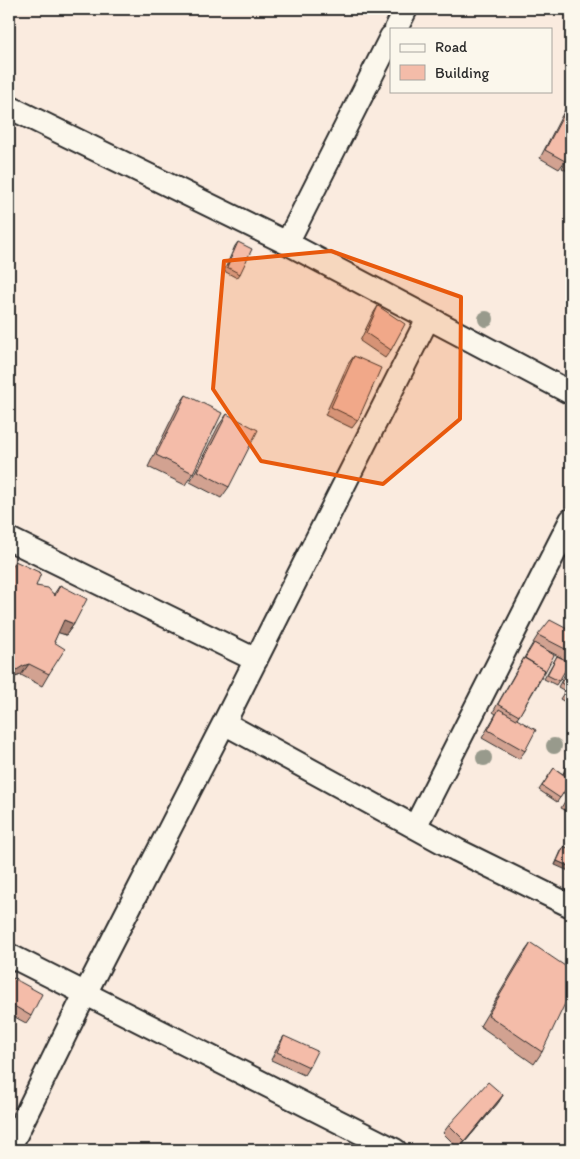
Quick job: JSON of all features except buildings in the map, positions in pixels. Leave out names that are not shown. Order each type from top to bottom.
[{"type":"street","points":[[396,28],[406,9]]},
{"type":"street","points":[[287,243],[390,39]]},
{"type":"street","points":[[9,107],[287,243],[571,393]]},
{"type":"street","points":[[9,1149],[85,994],[428,318]]},
{"type":"street","points":[[415,827],[571,520]]},
{"type":"street","points":[[9,539],[256,660]]},
{"type":"street","points":[[224,723],[457,850],[571,906]]},
{"type":"street","points":[[9,955],[395,1150]]},
{"type":"highlighted area","points":[[331,251],[461,297],[460,419],[383,484],[261,461],[213,389],[224,261]]}]
